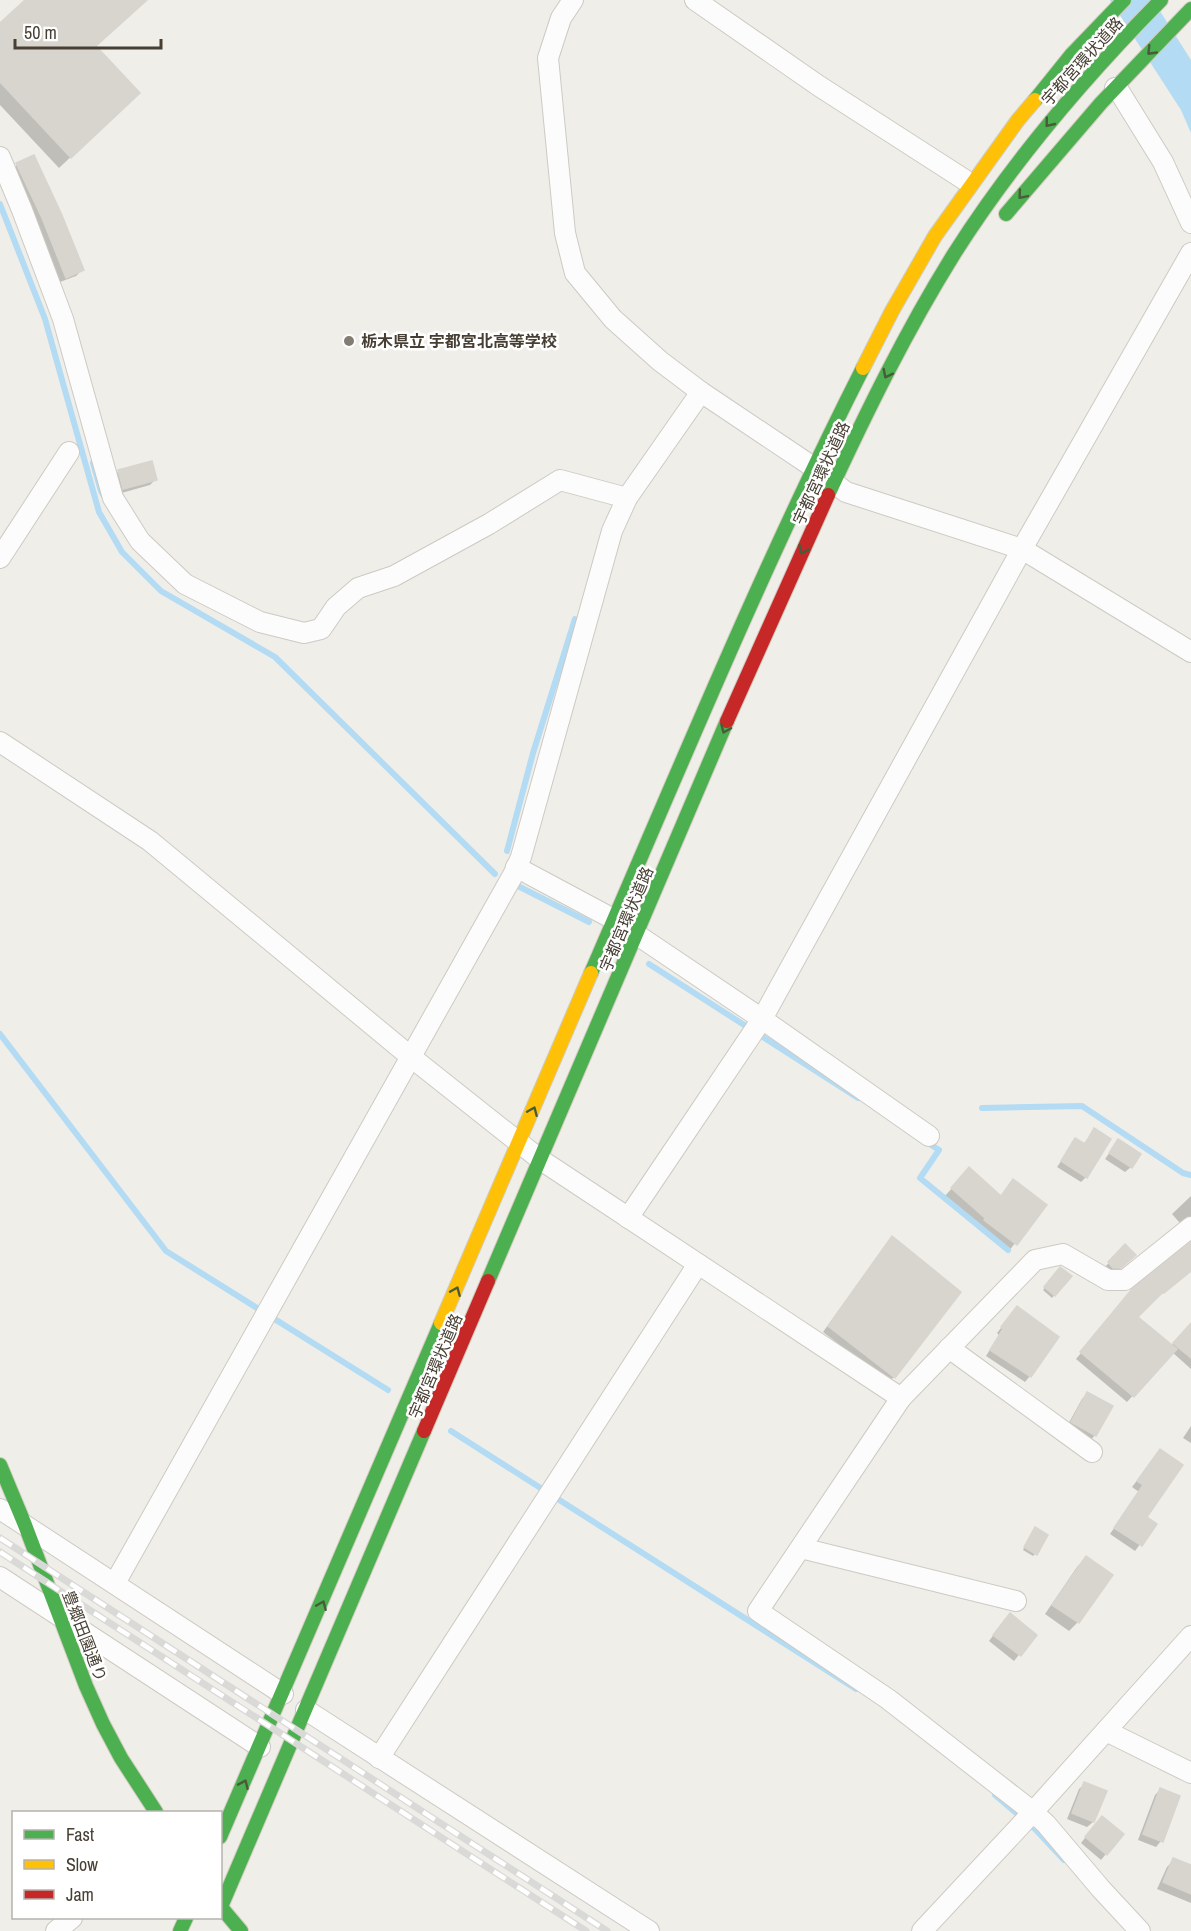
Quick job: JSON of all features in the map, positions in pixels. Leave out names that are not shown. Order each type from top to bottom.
[{"type":"main road","name":"宇都宮環状道路","points":[[222,1832],[284,1694],[736,637],[813,467],[892,311],[935,236],[1018,120],[1072,54],[1124,0]]},
{"type":"main road","name":"宇都宮環状道路","points":[[222,1906],[759,647],[833,482],[901,346],[967,236],[1028,150],[1086,78],[1161,0]]},
{"type":"main road","points":[[994,228],[1101,103],[1191,9]]},
{"type":"main road","points":[[935,236],[992,132]]},
{"type":"main road","points":[[901,346],[960,271]]},
{"type":"main road","name":"豊郷田園通り","points":[[0,1464],[86,1686],[103,1724],[121,1758],[155,1811]]},
{"type":"main road","points":[[222,1909],[241,1931]]},
{"type":"street","points":[[573,0],[561,18],[548,58],[565,233],[575,273],[614,319],[660,361],[701,392],[813,467],[846,492],[1022,549],[1191,651]]},
{"type":"street","points":[[695,0],[819,86],[965,180]]},
{"type":"street","points":[[1115,88],[1163,162],[1191,224]]},
{"type":"street","points":[[0,157],[63,319],[113,498],[140,541],[185,584],[260,622],[304,633],[321,629],[336,607],[358,588],[394,576],[489,524],[560,480],[627,498]]},
{"type":"street","points":[[628,1218],[762,1019],[1022,549],[1191,253]]},
{"type":"street","points":[[115,1583],[521,857],[612,531],[627,498],[701,392]]},
{"type":"street","points":[[0,558],[69,452]]},
{"type":"street","points":[[0,742],[150,841],[519,1144],[901,1398]]},
{"type":"street","points":[[516,867],[637,934],[929,1136]]},
{"type":"street","points":[[1140,1931],[1033,1812],[888,1700],[758,1611],[901,1398],[1035,1260],[1063,1254],[1108,1280],[1125,1280],[1191,1227]]},
{"type":"street","points":[[380,1758],[698,1264]]},
{"type":"street","points":[[949,1348],[1092,1452]]},
{"type":"street","points":[[0,1509],[284,1694]]},
{"type":"street","points":[[801,1548],[1016,1601]]},
{"type":"street","points":[[0,1577],[260,1747]]},
{"type":"street","points":[[922,1931],[1033,1812],[1191,1636]]},
{"type":"street","points":[[306,1710],[649,1931]]},
{"type":"street","points":[[1106,1731],[1191,1773]]},
{"type":"street","points":[[56,1931],[70,1919]]},
{"type":"water","points":[[1110,0],[1153,0],[1191,60],[1191,133],[1181,110]]},
{"type":"building","points":[[25,0],[147,0],[96,46],[140,93],[71,158],[0,82],[0,23]]},
{"type":"building","points":[[34,155],[84,270],[66,278],[42,218],[16,163]]},
{"type":"building","points":[[152,461],[157,480],[123,489],[118,470]]},
{"type":"building","points":[[1094,1128],[1111,1139],[1087,1178],[1061,1161],[1075,1138],[1085,1144]]},
{"type":"building","points":[[1118,1139],[1141,1154],[1132,1168],[1109,1153]]},
{"type":"building","points":[[969,1167],[1001,1196],[1013,1179],[1047,1205],[1017,1245],[984,1220],[985,1218],[951,1188]]},
{"type":"building","points":[[892,1236],[961,1292],[895,1378],[828,1326]]},
{"type":"building","points":[[1191,1242],[1191,1271],[1163,1292],[1138,1317],[1177,1349],[1134,1397],[1080,1352],[1132,1289]]},
{"type":"building","points":[[1125,1244],[1136,1255],[1121,1268],[1113,1268],[1108,1262]]},
{"type":"building","points":[[1060,1267],[1072,1276],[1055,1296],[1044,1287]]},
{"type":"building","points":[[1017,1306],[1059,1337],[1031,1377],[990,1350],[1003,1329],[1001,1327]]},
{"type":"building","points":[[1191,1323],[1191,1358],[1173,1343]]},
{"type":"building","points":[[1087,1392],[1113,1406],[1096,1436],[1071,1422]]},
{"type":"building","points":[[1160,1449],[1183,1465],[1147,1517],[1157,1524],[1142,1546],[1114,1528],[1143,1485],[1137,1481]]},
{"type":"building","points":[[1035,1527],[1048,1535],[1037,1555],[1024,1547]]},
{"type":"building","points":[[1086,1556],[1113,1575],[1079,1623],[1052,1605]]},
{"type":"building","points":[[1010,1613],[1037,1635],[1021,1656],[993,1635]]},
{"type":"building","points":[[1084,1782],[1107,1791],[1094,1822],[1072,1813]]},
{"type":"building","points":[[1160,1788],[1180,1796],[1163,1842],[1143,1834]]},
{"type":"building","points":[[1102,1816],[1124,1834],[1107,1855],[1085,1837]]},
{"type":"building","points":[[1173,1858],[1191,1865],[1191,1894],[1163,1882]]},
{"type":"waterway","points":[[0,204],[45,319],[99,512],[122,552],[161,591],[275,657],[495,874]]},
{"type":"waterway","points":[[93,463],[105,498]]},
{"type":"waterway","points":[[507,851],[533,753],[575,619]]},
{"type":"waterway","points":[[514,884],[589,922]]},
{"type":"waterway","points":[[649,964],[858,1098]]},
{"type":"waterway","points":[[0,1034],[166,1251],[388,1390]]},
{"type":"waterway","points":[[982,1108],[1082,1106],[1183,1173],[1191,1175]]},
{"type":"waterway","points":[[925,1141],[939,1150],[920,1178],[1008,1250]]},
{"type":"waterway","points":[[451,1431],[856,1689]]},
{"type":"waterway","points":[[995,1795],[1035,1829],[1064,1860]]},
{"type":"railway","points":[[0,1538],[607,1931]]},
{"type":"railway","points":[[0,1552],[586,1931]]},
{"type":"traffic: fast","points":[[1035,100],[1072,54],[1124,0]]},
{"type":"traffic: fast","points":[[828,495],[903,342],[954,254],[1000,186],[1051,121],[1104,60],[1161,0]]},
{"type":"traffic: fast","points":[[1006,214],[1101,103],[1191,9]]},
{"type":"traffic: fast","points":[[591,973],[756,592],[863,368]]},
{"type":"traffic: fast","points":[[488,1281],[727,721]]},
{"type":"traffic: fast","points":[[222,1832],[441,1323]]},
{"type":"traffic: fast","points":[[222,1904],[424,1431]]},
{"type":"traffic: fast","points":[[0,1465],[103,1724],[121,1758],[155,1811]]},
{"type":"traffic: fast","points":[[222,1908],[241,1931]]},
{"type":"traffic: fast","points":[[180,1931],[186,1919]]},
{"type":"traffic: slow","points":[[863,368],[892,311],[935,236],[1018,120],[1035,100]]},
{"type":"traffic: slow","points":[[441,1323],[591,973]]},
{"type":"traffic: jam","points":[[727,721],[828,495]]},
{"type":"traffic: jam","points":[[424,1431],[488,1281]]},
{"type":"place","name":"栃木県立 宇都宮北高等学校","points":[[349,341]]}]
